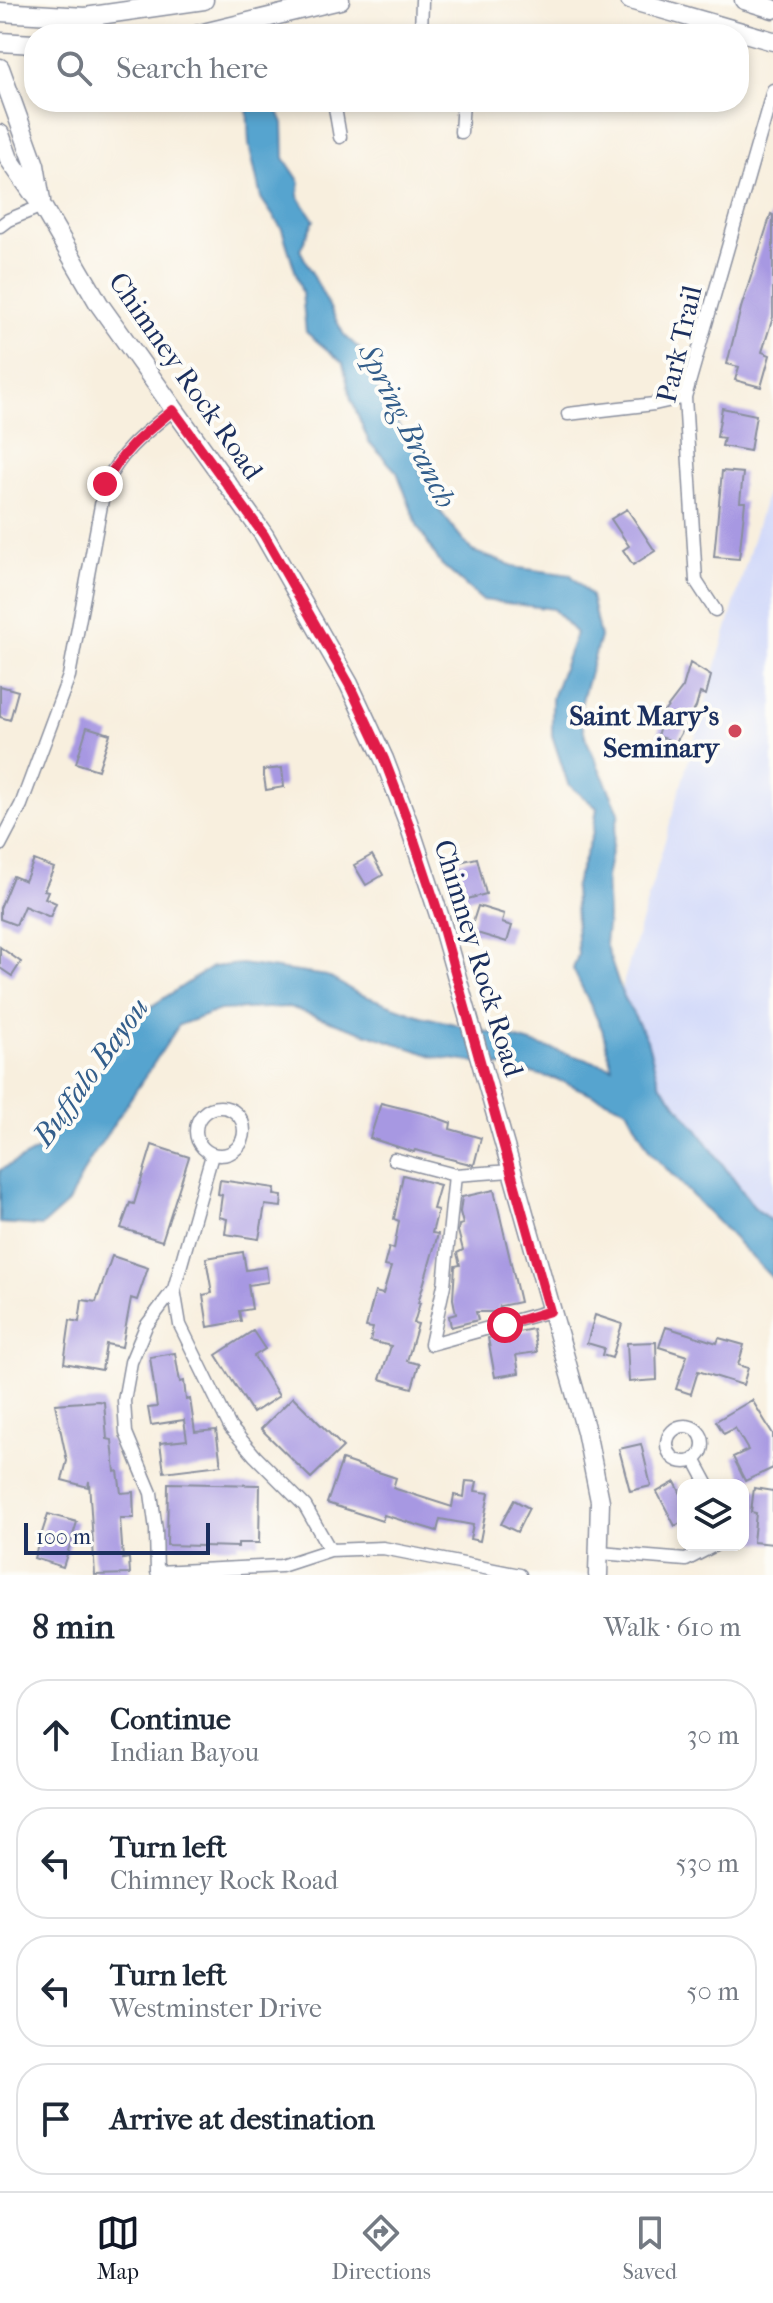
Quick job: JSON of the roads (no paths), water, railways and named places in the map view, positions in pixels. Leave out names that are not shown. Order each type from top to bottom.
[{"type":"main road","points":[[0,12],[85,17],[204,0]]},
{"type":"main road","points":[[242,24],[340,0]]},
{"type":"main road","points":[[630,0],[651,2],[720,24]]},
{"type":"main road","points":[[744,0],[773,9]]},
{"type":"main road","points":[[749,33],[773,41]]},
{"type":"main road","points":[[0,42],[24,43]]},
{"type":"main road","name":"Chimney Rock Road","points":[[0,68],[35,165],[42,206]]},
{"type":"main road","name":"Chimney Rock Road","points":[[0,134],[9,159],[42,206],[99,304],[264,535],[349,684],[384,759],[440,918],[586,1431],[600,1501],[598,1575]]},
{"type":"street","points":[[421,24],[422,0]]},
{"type":"street","name":"Park Trail","points":[[715,610],[696,581],[685,397],[773,90]]},
{"type":"street","points":[[336,112],[340,137]]},
{"type":"street","points":[[461,132],[462,112]]},
{"type":"street","points":[[0,226],[42,206]]},
{"type":"street","points":[[568,414],[654,404],[685,397]]},
{"type":"street","points":[[0,845],[21,805],[69,676],[105,484],[118,459],[173,410]]},
{"type":"street","points":[[212,1155],[174,1289],[146,1326],[131,1362],[124,1401],[126,1433],[151,1493],[157,1572],[281,1566],[330,1550],[383,1548],[520,1575]]},
{"type":"street","points":[[394,1159],[455,1175],[511,1171]]},
{"type":"street","points":[[455,1175],[444,1285],[431,1344],[550,1311]]},
{"type":"street","points":[[174,1289],[180,1325],[230,1427],[305,1506],[330,1550]]},
{"type":"street","points":[[694,1459],[705,1479]]},
{"type":"street","points":[[600,1553],[686,1560],[703,1551]]},
{"type":"water","points":[[247,112],[278,112],[283,123],[284,158],[300,182],[298,196],[314,220],[300,250],[344,335],[363,352],[377,381],[378,397],[422,458],[420,473],[432,485],[439,510],[472,551],[519,568],[571,575],[591,596],[600,637],[579,711],[586,739],[619,812],[606,877],[608,918],[605,943],[621,991],[647,1040],[659,1083],[754,1207],[773,1223],[773,1279],[650,1152],[627,1109],[556,1079],[508,1067],[436,1057],[289,1007],[220,1010],[179,1025],[88,1163],[68,1203],[42,1226],[0,1223],[0,1170],[48,1145],[138,1015],[212,967],[241,964],[327,976],[357,993],[421,1016],[521,1040],[612,1067],[602,1029],[573,969],[578,955],[574,888],[593,833],[597,808],[568,784],[552,735],[552,698],[576,633],[553,609],[482,600],[441,564],[418,527],[397,472],[369,442],[351,399],[343,363],[306,332],[302,293],[282,229],[261,198],[249,144]]},
{"type":"place","name":"Saint Mary's Seminary","points":[[735,731]]},
{"type":"water label","name":"Spring Branch","points":[[407,426]]},
{"type":"water label","name":"Buffalo Bayou","points":[[91,1072]]}]
